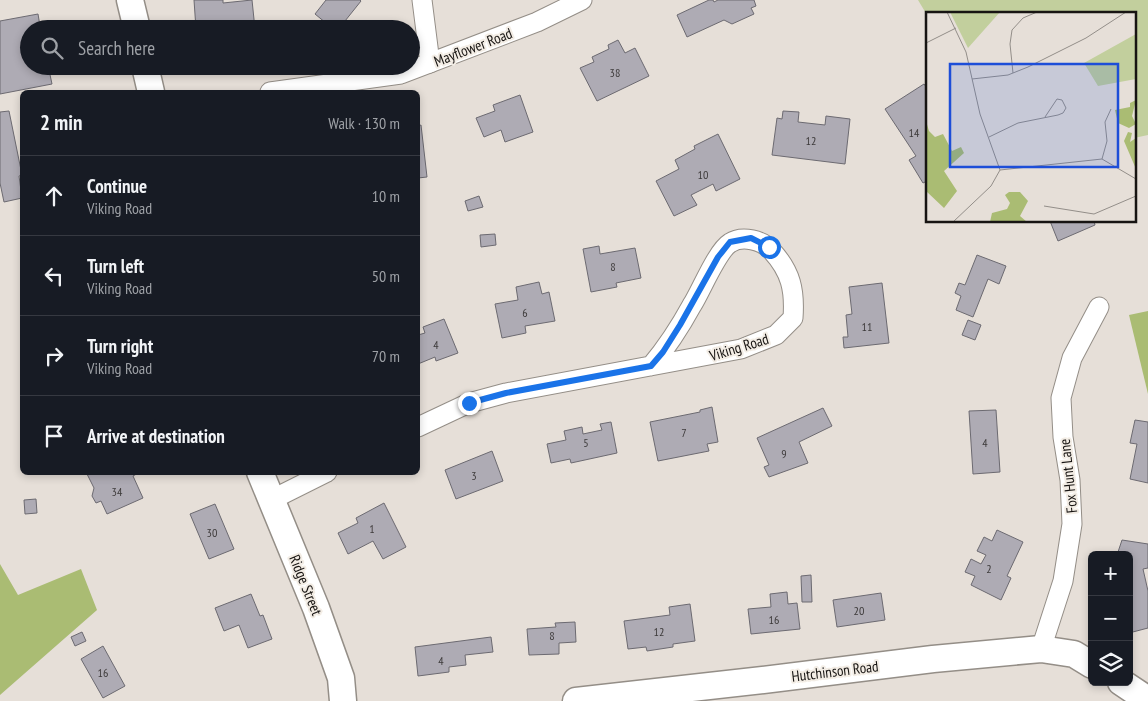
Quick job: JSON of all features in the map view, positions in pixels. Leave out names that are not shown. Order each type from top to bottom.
[{"type":"street","points":[[130,0],[134,20]]},
{"type":"street","points":[[422,0],[430,63]]},
{"type":"street","name":"Mayflower Road","points":[[420,67],[537,22],[582,0]]},
{"type":"street","points":[[147,75],[151,90]]},
{"type":"street","name":"Mayflower Road","points":[[285,90],[394,75]]},
{"type":"street","name":"Viking Road","points":[[420,426],[469,403],[497,395],[651,366],[741,349],[776,335],[793,318],[794,301],[791,279],[769,247],[751,238],[730,242],[718,257],[663,352],[651,366]]},
{"type":"street","name":"Fox Hunt Lane","points":[[1041,649],[1063,581],[1072,524],[1070,480],[1063,436],[1061,398],[1072,358],[1099,307]]},
{"type":"street","name":"Ridge Street","points":[[261,475],[316,608],[341,678],[343,701]]},
{"type":"street","points":[[271,500],[321,475]]},
{"type":"street","name":"Hutchinson Road","points":[[576,701],[933,659],[1041,649],[1074,654],[1088,663]]},
{"type":"street","points":[[1127,686],[1148,700]]},
{"type":"green space","points":[[918,0],[1148,0],[1148,135],[1136,138],[1136,12],[926,13]]},
{"type":"green space","points":[[1148,311],[1148,394],[1129,315]]},
{"type":"green space","points":[[0,564],[18,595],[81,569],[97,610],[0,695]]},
{"type":"building","points":[[194,0],[223,0],[223,3],[252,0],[254,20],[195,20]]},
{"type":"building","points":[[326,0],[361,1],[346,20],[322,20],[315,14]]},
{"type":"building","points":[[709,0],[714,2],[718,0],[754,0],[756,6],[751,8],[754,14],[732,24],[724,20],[687,37],[677,15]]},
{"type":"building","points":[[38,14],[39,20],[20,20],[20,75],[50,75],[52,84],[0,94],[0,21]]},
{"type":"building","points":[[618,40],[625,53],[635,48],[649,76],[597,101],[580,68],[594,62],[592,57],[609,49],[608,45]]},
{"type":"building","points":[[924,84],[926,87],[926,182],[923,183],[909,160],[916,156],[885,109]]},
{"type":"building","points":[[520,95],[533,132],[505,142],[501,130],[484,137],[476,118],[495,111],[493,105]]},
{"type":"building","points":[[9,111],[20,165],[20,198],[4,202],[0,183],[0,112]]},
{"type":"building","points":[[783,111],[799,112],[798,122],[825,125],[826,116],[850,119],[845,164],[772,155],[777,118],[782,119]]},
{"type":"building","points":[[420,125],[427,177],[420,178]]},
{"type":"building","points":[[718,134],[740,179],[716,191],[713,184],[691,195],[697,205],[674,216],[656,181],[679,169],[675,160],[695,149],[694,146]]},
{"type":"building","points":[[479,196],[483,207],[468,211],[465,201]]},
{"type":"building","points":[[1050,222],[1094,222],[1095,225],[1058,241]]},
{"type":"building","points":[[495,234],[496,245],[481,247],[480,235]]},
{"type":"building","points":[[599,246],[600,254],[635,248],[641,278],[616,283],[617,287],[591,292],[583,249]]},
{"type":"building","points":[[977,255],[1006,266],[999,284],[988,279],[973,317],[956,310],[961,296],[955,293],[959,283],[965,285]]},
{"type":"building","points":[[539,282],[542,294],[549,292],[555,321],[525,326],[526,333],[502,338],[495,304],[518,300],[516,287]]},
{"type":"building","points":[[882,283],[889,343],[844,348],[843,337],[848,337],[846,315],[852,314],[849,287]]},
{"type":"building","points":[[444,319],[458,353],[436,361],[435,357],[420,363],[420,334],[425,333],[423,327]]},
{"type":"building","points":[[968,320],[981,325],[975,340],[962,335]]},
{"type":"building","points":[[712,407],[718,442],[707,444],[709,451],[658,461],[650,422],[700,412],[700,410]]},
{"type":"building","points":[[823,408],[832,426],[799,442],[808,463],[769,477],[764,467],[769,465],[757,438]]},
{"type":"building","points":[[996,410],[1000,472],[973,474],[969,411]]},
{"type":"building","points":[[1135,420],[1148,422],[1148,483],[1130,479],[1137,444],[1130,443]]},
{"type":"building","points":[[611,422],[617,453],[571,463],[570,459],[551,463],[547,444],[566,440],[564,431],[582,427],[583,434],[602,430],[600,424]]},
{"type":"building","points":[[492,451],[503,481],[456,499],[445,470]]},
{"type":"building","points":[[88,475],[135,475],[133,476],[143,498],[107,514],[101,501],[96,503],[92,496],[94,488]]},
{"type":"building","points":[[36,499],[37,513],[25,514],[24,500]]},
{"type":"building","points":[[384,503],[406,547],[383,559],[373,541],[348,554],[338,533],[358,523],[356,518]]},
{"type":"building","points":[[215,504],[234,549],[209,559],[190,514]]},
{"type":"building","points":[[997,530],[1023,542],[1007,576],[1011,578],[1001,600],[971,585],[975,576],[965,572],[971,559],[981,564],[986,555],[977,551],[984,537],[992,541]]},
{"type":"building","points":[[1122,540],[1148,544],[1148,568],[1143,569],[1148,591],[1148,628],[1133,632],[1133,551],[1118,551]]},
{"type":"building","points":[[811,575],[812,602],[802,602],[801,576]]},
{"type":"building","points":[[787,592],[788,604],[797,603],[800,629],[751,634],[748,609],[771,607],[770,594]]},
{"type":"building","points":[[881,593],[885,620],[837,627],[833,600]]},
{"type":"building","points":[[251,594],[260,616],[263,615],[272,639],[248,648],[239,625],[224,631],[215,608]]},
{"type":"building","points":[[690,604],[695,641],[673,644],[673,647],[647,651],[646,647],[628,649],[624,621],[670,615],[669,607]]},
{"type":"building","points":[[575,622],[576,642],[559,643],[559,654],[529,655],[527,629],[556,627],[555,623]]},
{"type":"building","points":[[82,632],[86,641],[75,646],[71,637]]},
{"type":"building","points":[[491,637],[493,652],[465,655],[466,665],[449,667],[449,672],[418,676],[415,647]]},
{"type":"building","points":[[103,646],[125,686],[103,698],[81,659]]},
{"type":"route","points":[[469,403],[506,393],[651,366],[663,352],[692,306],[718,257],[730,242],[751,238],[769,247]]}]
